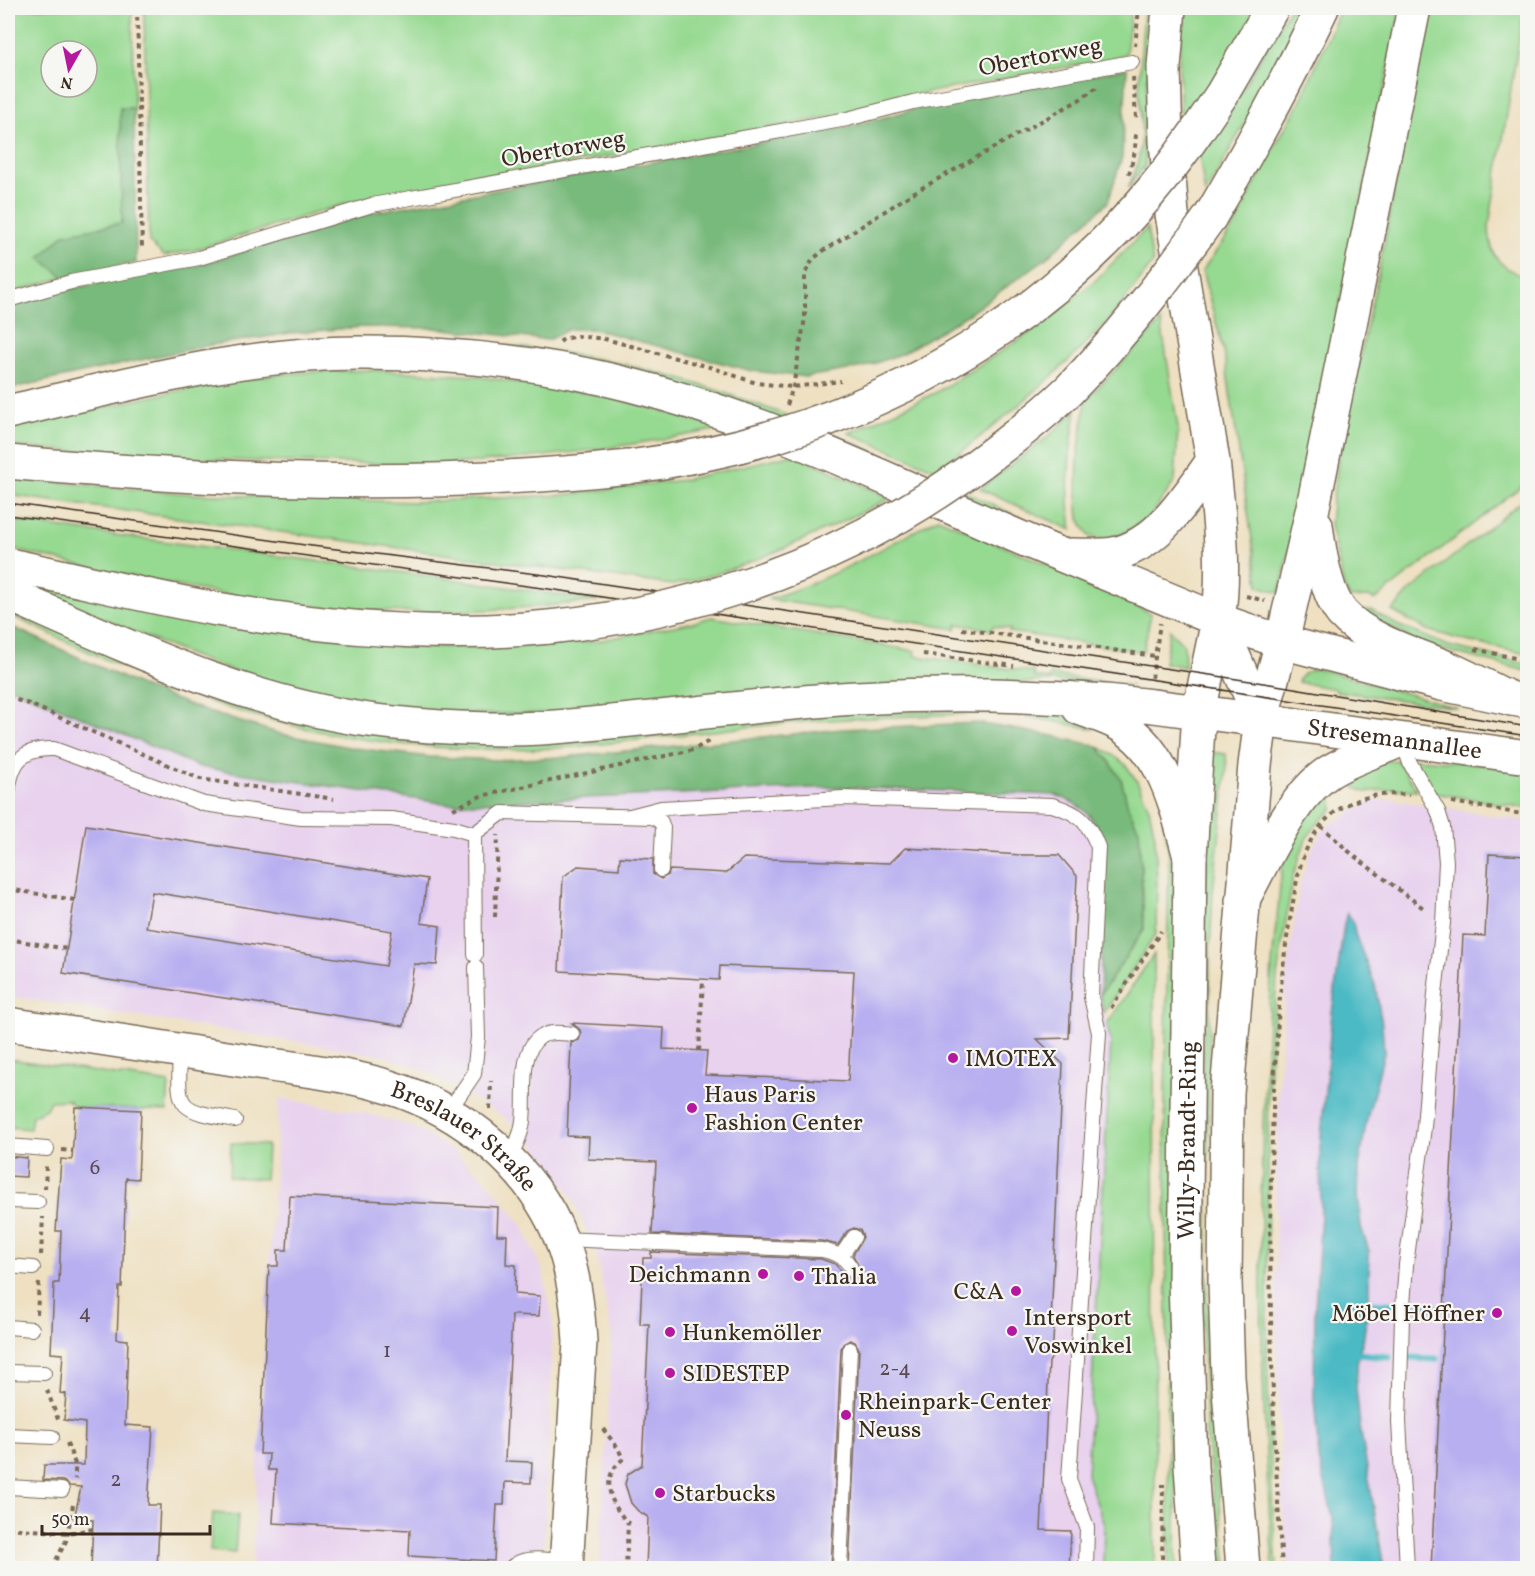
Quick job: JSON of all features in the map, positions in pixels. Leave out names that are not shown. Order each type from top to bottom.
[{"type":"main road","name":"Willy-Brandt-Ring","points":[[1169,8],[1164,67],[1166,141],[1172,214],[1213,461],[1222,568],[1218,620],[1201,700],[1190,856],[1185,1281],[1191,1466],[1198,1569]]},
{"type":"main road","points":[[8,462],[89,470],[260,479],[393,482],[500,479],[629,466],[717,451],[775,437],[833,417],[880,398],[946,364],[997,332],[1081,265],[1116,232],[1151,192],[1197,131],[1222,94],[1272,8]]},
{"type":"main road","points":[[8,565],[178,601],[301,621],[419,631],[478,631],[549,627],[640,615],[748,586],[804,564],[857,540],[917,507],[971,470],[1022,431],[1067,391],[1113,342],[1160,286],[1210,217],[1288,78],[1322,8]]},
{"type":"main road","name":"Willy-Brandt-Ring","points":[[1243,1569],[1228,1377],[1225,1282],[1227,1093],[1255,765],[1261,720],[1282,642],[1313,507],[1414,8]]},
{"type":"main road","points":[[8,412],[198,368],[286,357],[361,353],[426,355],[489,360],[553,369],[610,380],[673,397],[735,418],[858,466],[1060,556],[1218,620],[1282,642],[1442,684],[1519,700]]},
{"type":"main road","points":[[1060,556],[1114,554],[1140,543],[1168,520],[1213,461]]},
{"type":"main road","points":[[1313,507],[1319,551],[1327,581],[1341,612],[1361,629],[1396,648],[1519,700]]},
{"type":"main road","name":"Stresemannallee","points":[[8,594],[152,657],[226,684],[295,705],[374,720],[451,728],[538,728],[856,698],[971,693],[1050,695],[1149,705],[1201,700],[1261,720],[1527,757]]},
{"type":"main road","points":[[1218,620],[1261,720]]},
{"type":"main road","points":[[1201,700],[1238,667],[1282,642]]},
{"type":"main road","points":[[1050,695],[1115,722],[1143,743],[1159,763],[1173,798],[1190,856]]},
{"type":"main road","points":[[1242,901],[1292,811],[1310,788],[1349,761],[1402,739]]},
{"type":"main road","name":"Breslauer Straße","points":[[8,1024],[361,1080],[417,1096],[448,1112],[475,1131],[507,1160],[523,1177],[546,1209],[561,1239],[578,1306],[580,1342],[566,1565]]},
{"type":"lane","name":"Obertorweg","points":[[8,300],[71,282],[199,258],[372,205],[847,119],[913,102],[1132,62]]},
{"type":"lane","points":[[1402,739],[1410,763],[1438,811],[1443,827],[1446,862],[1443,923],[1424,1126],[1402,1318],[1399,1421],[1407,1569]]},
{"type":"lane","points":[[8,792],[10,773],[16,761],[40,749],[54,749],[204,804],[301,818],[391,819],[454,828],[474,834]]},
{"type":"lane","points":[[630,816],[661,807],[843,798],[1052,806],[1069,810],[1083,819],[1093,834],[1098,847],[1091,997],[1100,1033],[1069,1479],[1087,1527],[1086,1569]]},
{"type":"lane","points":[[474,834],[502,813],[653,817],[661,822],[663,828],[661,870]]},
{"type":"lane","points":[[448,1112],[474,1074],[478,1037],[474,834]]},
{"type":"lane","points":[[507,1160],[519,1142],[523,1122],[526,1059],[529,1048],[540,1036],[549,1033],[572,1034]]},
{"type":"lane","points":[[180,1051],[179,1091],[183,1104],[192,1111],[235,1120]]},
{"type":"lane","points":[[8,1146],[47,1149]]},
{"type":"lane","points":[[8,1201],[42,1202]]},
{"type":"lane","points":[[841,1256],[854,1237]]},
{"type":"lane","points":[[561,1239],[822,1250],[841,1256],[852,1269]]},
{"type":"lane","points":[[8,1266],[38,1268]]},
{"type":"lane","points":[[8,1327],[34,1324]]},
{"type":"lane","points":[[840,1569],[850,1349]]},
{"type":"lane","points":[[8,1372],[44,1373]]},
{"type":"lane","points":[[8,1435],[59,1434]]},
{"type":"lane","points":[[8,1487],[62,1490]]},
{"type":"lane","points":[[511,1569],[516,1562],[525,1560],[566,1565]]},
{"type":"path","points":[[137,8],[143,269]]},
{"type":"path","points":[[1128,175],[1135,151],[1136,126],[1132,62],[1138,8]]},
{"type":"path","points":[[784,411],[793,387],[805,318],[805,274],[813,259],[913,193],[1079,100],[1132,62]]},
{"type":"path","points":[[553,369],[558,346],[562,339],[577,336],[616,341],[713,368],[756,383],[793,387],[847,380]]},
{"type":"path","points":[[1149,705],[1164,597]]},
{"type":"path","points":[[962,629],[1155,656]]},
{"type":"path","points":[[8,697],[201,778],[337,799]]},
{"type":"path","points":[[450,810],[481,796],[693,750],[720,736]]},
{"type":"path","points":[[1282,1569],[1271,1353],[1270,1212],[1273,1094],[1281,976],[1297,877],[1310,842],[1334,813],[1351,802]]},
{"type":"path","points":[[492,819],[500,838],[495,919]]},
{"type":"path","points":[[1321,826],[1354,856],[1443,923]]},
{"type":"path","points":[[8,889],[75,900]]},
{"type":"path","points":[[1100,1033],[1106,1016],[1163,928]]},
{"type":"path","points":[[8,939],[67,949]]},
{"type":"path","points":[[699,1051],[703,980]]},
{"type":"path","points":[[34,1324],[47,1149],[73,1151]]},
{"type":"path","points":[[44,1373],[59,1434],[75,1464],[75,1482]]},
{"type":"path","points":[[603,1429],[618,1448],[623,1459],[613,1467],[609,1480],[611,1496],[618,1512],[628,1523],[626,1569]]},
{"type":"path","points":[[52,1569],[66,1541],[73,1502]]},
{"type":"path","points":[[8,1528],[68,1533],[93,1529]]},
{"type":"shaded area","points":[[8,686],[200,767],[448,804],[838,787],[1056,795],[1077,803],[1092,817],[1101,832],[1105,848],[1100,995],[1111,1043],[1087,1475],[1104,1524],[1103,1568],[599,1568],[612,1337],[596,1252],[571,1195],[536,1146],[504,1117],[432,1073],[381,1055],[8,996]]},
{"type":"shaded area","points":[[1389,799],[1527,821],[1527,1568],[1287,1568],[1282,1501],[1277,1357],[1275,1215],[1278,1095],[1286,976],[1300,885],[1310,853],[1321,833],[1331,824],[1371,801]]},
{"type":"shaded area","points":[[279,1098],[365,1113],[413,1127],[452,1150],[489,1183],[521,1223],[541,1266],[553,1319],[543,1568],[252,1568]]},
{"type":"green space","points":[[8,8],[132,8],[134,108],[120,109],[122,223],[64,234],[64,277],[8,294]]},
{"type":"green space","points":[[144,8],[1131,8],[1126,54],[1110,59],[919,94],[841,115],[351,202],[194,250],[164,256],[149,242]]},
{"type":"green space","points":[[1144,8],[1154,8],[1147,84],[1145,166],[1128,188],[1137,166],[1141,145],[1139,89]]},
{"type":"green space","points":[[1183,8],[1258,8],[1222,69],[1181,120],[1179,65]]},
{"type":"green space","points":[[1290,8],[1304,8],[1264,89],[1205,194],[1199,155],[1227,115]]},
{"type":"green space","points":[[1341,8],[1401,8],[1280,593],[1259,586],[1224,352],[1202,271],[1237,222],[1265,163],[1298,106]]},
{"type":"green space","points":[[1428,8],[1527,8],[1527,17],[1522,20],[1489,226],[1491,246],[1498,260],[1509,270],[1527,279],[1527,482],[1375,600],[1369,597],[1351,598],[1345,591],[1330,525],[1332,503],[1341,442],[1379,270]]},
{"type":"green space","points":[[1127,68],[1122,157],[1108,202],[1045,259],[970,313],[903,353],[865,367],[806,377],[752,371],[593,329],[569,329],[548,340],[434,328],[363,327],[291,333],[205,346],[8,389],[8,306],[68,289],[198,265],[374,212],[848,127],[923,107]]},
{"type":"green space","points":[[120,108],[134,108],[136,263],[64,277],[40,258],[64,234],[122,223]]},
{"type":"green space","points":[[1147,228],[1153,263],[1108,320],[1042,385],[937,470],[849,433],[937,392],[1019,340],[1094,282]]},
{"type":"green space","points":[[1161,322],[1178,428],[1175,481],[1150,517],[1110,542],[1089,536],[1079,519],[1078,457],[1086,400]]},
{"type":"green space","points":[[435,339],[583,356],[632,366],[690,382],[747,401],[859,445],[1079,544],[514,351]]},
{"type":"green space","points":[[373,370],[475,376],[603,395],[726,428],[585,451],[443,464],[217,460],[8,446],[8,427],[179,391],[282,374]]},
{"type":"green space","points":[[1076,410],[1069,470],[1072,530],[980,489],[1049,436]]},
{"type":"green space","points":[[794,454],[891,498],[812,536],[757,559],[702,578],[673,585],[8,495],[8,478],[192,494],[413,502],[563,495],[683,480]]},
{"type":"green space","points":[[1527,497],[1527,654],[1427,630],[1392,611],[1410,591]]},
{"type":"green space","points":[[938,518],[1120,596],[1151,614],[1143,652],[1009,632],[1010,629],[993,626],[992,630],[957,624],[956,629],[768,599],[834,573]]},
{"type":"green space","points":[[8,520],[451,579],[598,601],[508,609],[417,612],[357,610],[269,601],[181,587],[8,548]]},
{"type":"green space","points":[[21,582],[399,646],[505,648],[597,641],[711,617],[916,651],[915,656],[1034,672],[1034,677],[1050,679],[1051,675],[1132,686],[1049,681],[558,713],[501,714],[416,711],[332,699],[252,677],[135,632]]},
{"type":"green space","points":[[8,606],[277,715],[850,713],[1022,709],[1085,720],[1093,729],[1016,715],[971,713],[783,724],[558,748],[493,750],[405,744],[319,731],[233,709],[191,695],[122,667],[8,614]]},
{"type":"green space","points":[[1371,610],[1397,625],[1448,646],[1527,664],[1527,671],[1420,644],[1361,611]]},
{"type":"green space","points":[[8,625],[145,688],[208,712],[281,734],[354,748],[430,757],[497,760],[566,757],[842,729],[977,723],[1097,746],[1121,779],[1128,807],[1139,830],[1144,930],[1100,995],[1105,848],[1094,821],[1088,814],[1075,804],[1056,795],[838,787],[448,804],[200,767],[8,686]]},
{"type":"green space","points":[[1170,630],[1184,645],[1185,667],[1164,663]]},
{"type":"green space","points":[[1316,669],[1458,708],[1336,691],[1336,689],[1298,682],[1305,672]]},
{"type":"green space","points":[[1097,746],[1125,764],[1137,781],[1149,808],[1155,837],[1157,881],[1156,934],[1104,1013],[1100,995],[1144,930],[1139,830],[1128,807],[1121,779]]},
{"type":"green space","points":[[1210,752],[1226,754],[1227,768],[1213,891],[1210,949],[1207,1304],[1210,1413],[1227,1568],[1222,1568],[1206,1431],[1202,1302],[1206,870]]},
{"type":"green space","points":[[1413,759],[1463,762],[1527,771],[1527,808],[1434,793]]},
{"type":"green space","points":[[1397,760],[1417,790],[1393,789],[1365,792],[1355,788],[1347,773],[1376,762]]},
{"type":"green space","points":[[1324,788],[1332,797],[1333,809],[1317,824],[1306,839],[1293,876],[1277,976],[1268,1093],[1267,1352],[1277,1568],[1273,1568],[1265,1433],[1261,1297],[1264,1093],[1270,996],[1280,881],[1285,854],[1297,828]]},
{"type":"green space","points":[[1164,821],[1176,844],[1176,1568],[1169,1568],[1165,1101],[1169,856]]},
{"type":"green space","points":[[1154,954],[1155,1568],[1103,1568],[1104,1524],[1087,1475],[1111,1043],[1107,1024]]},
{"type":"green space","points":[[8,1060],[169,1083],[167,1111],[75,1107],[68,1100],[50,1101],[46,1109],[32,1116],[30,1129],[8,1127]]},
{"type":"green space","points":[[231,1143],[267,1145],[265,1179],[229,1177]]},
{"type":"green space","points":[[213,1513],[238,1515],[235,1553],[210,1551]]},
{"type":"water","points":[[1347,913],[1353,921],[1355,934],[1375,985],[1382,1024],[1384,1053],[1366,1123],[1359,1167],[1358,1194],[1361,1227],[1369,1251],[1369,1303],[1363,1341],[1358,1354],[1356,1386],[1360,1427],[1384,1568],[1335,1568],[1333,1518],[1319,1459],[1314,1398],[1315,1309],[1321,1215],[1320,1148],[1332,1013]]},
{"type":"building","points":[[86,825],[427,879],[421,923],[440,926],[437,965],[414,964],[404,1026],[63,973]],"holes":[[[152,892],[392,931],[386,966],[146,928]]]},
{"type":"building","points":[[905,848],[1059,855],[1077,876],[1069,1038],[1037,1039],[1063,1064],[1051,1322],[1054,1325],[1052,1357],[1049,1362],[1041,1530],[1071,1531],[1069,1569],[849,1569],[859,1349],[855,1342],[850,1340],[843,1344],[841,1349],[831,1569],[646,1569],[648,1517],[631,1503],[625,1484],[628,1474],[642,1465],[649,1324],[640,1324],[643,1258],[651,1258],[651,1252],[821,1259],[835,1264],[847,1277],[852,1279],[861,1271],[853,1255],[863,1237],[860,1230],[854,1228],[847,1231],[838,1245],[822,1241],[652,1234],[656,1162],[588,1159],[589,1137],[567,1136],[571,1043],[579,1040],[581,1034],[572,1023],[664,1028],[663,1049],[707,1051],[705,1075],[848,1081],[854,971],[720,966],[719,980],[559,971],[563,877],[578,866],[619,869],[620,857],[653,859],[653,874],[661,879],[668,875],[670,870],[726,873],[744,858],[890,863]]},
{"type":"building","name":"Möbel Höffner","points":[[1489,854],[1527,856],[1527,1569],[1431,1569],[1463,935],[1485,936]]},
{"type":"building","points":[[75,1107],[141,1110],[138,1179],[126,1178],[122,1287],[119,1287],[117,1339],[128,1340],[125,1425],[153,1427],[148,1505],[160,1505],[157,1569],[91,1569],[93,1520],[74,1519],[81,1487],[70,1486],[63,1481],[43,1480],[44,1465],[84,1465],[85,1423],[64,1420],[66,1394],[60,1393],[63,1354],[51,1353],[54,1283],[59,1283],[61,1231],[56,1231],[61,1159],[72,1160]]},
{"type":"building","points":[[8,1156],[27,1158],[26,1177],[8,1176]]},
{"type":"building","points":[[290,1196],[498,1207],[497,1235],[507,1235],[506,1264],[516,1265],[515,1294],[540,1296],[539,1316],[512,1315],[505,1461],[532,1462],[531,1483],[505,1482],[504,1505],[497,1505],[494,1561],[409,1556],[410,1530],[273,1523],[276,1470],[268,1470],[269,1454],[260,1454],[269,1266],[278,1266],[278,1250],[287,1250]]},
{"type":"waterway","points":[[1369,1303],[1396,1305]]},
{"type":"waterway","points":[[1410,1306],[1439,1308]]},
{"type":"waterway","points":[[1358,1354],[1389,1357]]},
{"type":"waterway","points":[[1411,1358],[1436,1359]]},
{"type":"tram line","points":[[8,503],[312,546],[545,575],[1270,684],[1528,727]]},
{"type":"tram line","points":[[8,515],[542,588],[1528,736]]},
{"type":"place","name":"IMOTEX","points":[[953,1058]]},
{"type":"place","name":"Haus Paris Fashion Center","points":[[692,1108]]},
{"type":"place","name":"Deichmann","points":[[763,1274]]},
{"type":"place","name":"Thalia","points":[[799,1276]]},
{"type":"place","name":"C&A","points":[[1016,1291]]},
{"type":"place","name":"Möbel Höffner","points":[[1497,1313]]},
{"type":"place","name":"Intersport Voswinkel","points":[[1012,1331]]},
{"type":"place","name":"Hunkemöller","points":[[670,1332]]},
{"type":"place","name":"SIDESTEP","points":[[670,1373]]},
{"type":"place","name":"Rheinpark-Center Neuss","points":[[846,1415]]},
{"type":"place","name":"Starbucks","points":[[660,1493]]}]
